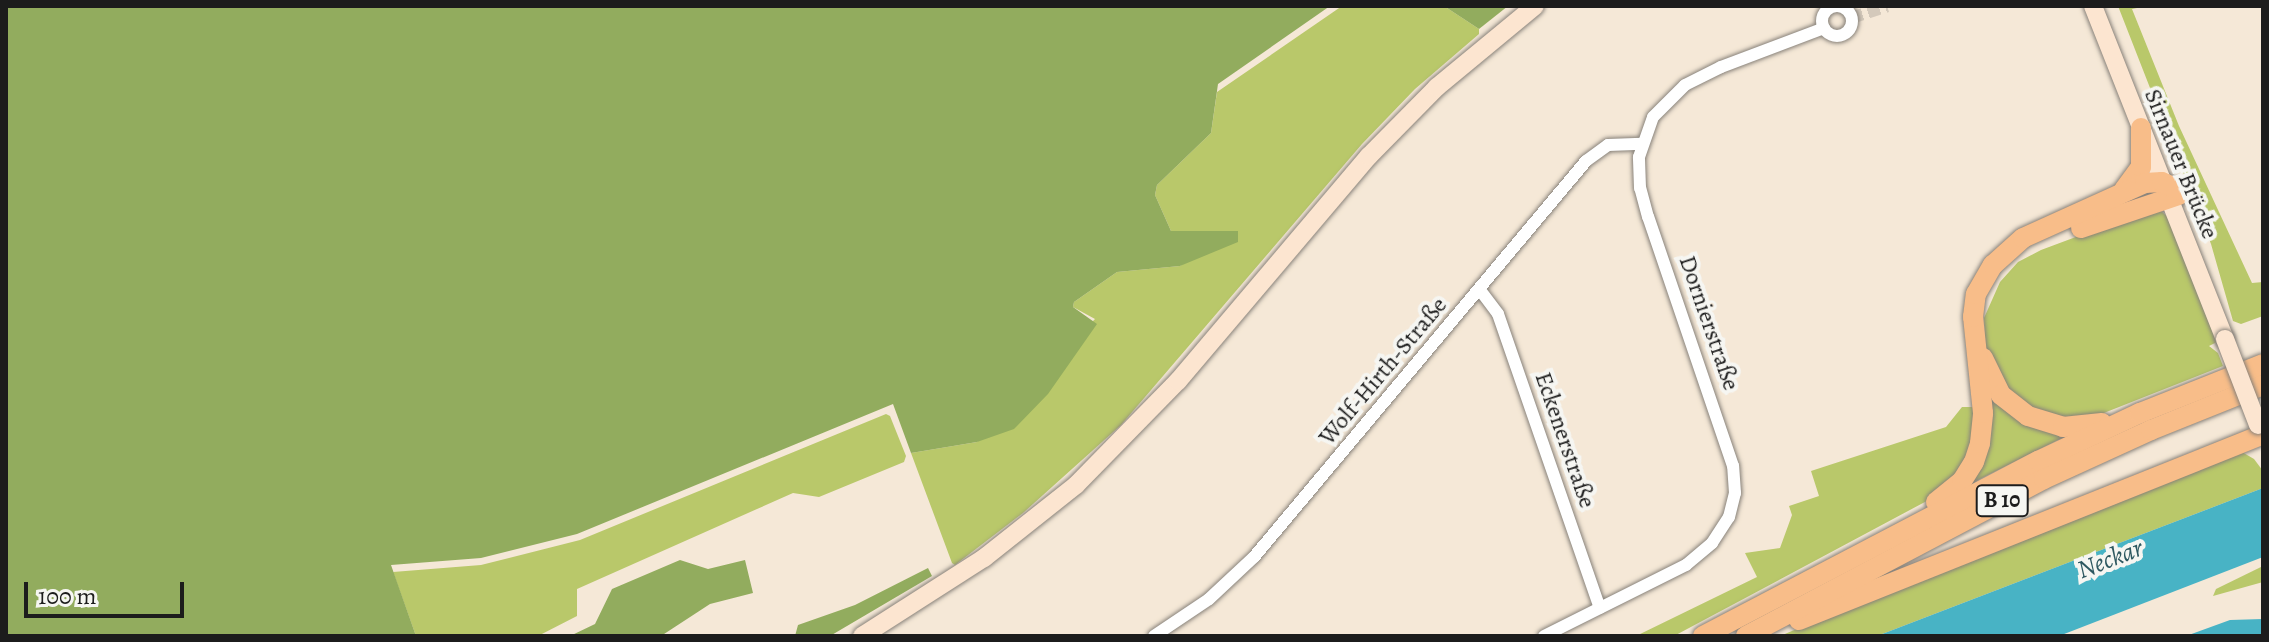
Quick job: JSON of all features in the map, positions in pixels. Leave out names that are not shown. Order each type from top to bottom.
[{"type":"highway","points":[[2118,196],[2141,167],[2141,128]]},
{"type":"highway","points":[[1898,533],[1954,488],[1978,452],[1983,413],[1972,328],[1976,294],[1985,275],[2002,254],[2023,238],[2145,183],[2172,191]]},
{"type":"highway","points":[[2140,413],[2094,425],[2063,427],[2019,410],[2001,395],[1988,375],[1980,350],[1980,314],[2000,273],[2025,250],[2172,191]]},
{"type":"highway","name":"B 10","points":[[1703,636],[2038,461],[2140,413],[2263,364]]},
{"type":"highway","name":"B 10","points":[[1748,635],[2044,479],[2151,430],[2263,385]]},
{"type":"highway","points":[[1748,635],[1805,619],[2261,433]]},
{"type":"main road","points":[[862,636],[984,558],[1076,485],[1178,381],[1377,147],[1464,63],[1535,6]]},
{"type":"main road","name":"Sirnauer Brücke","points":[[2093,6],[2141,128],[2207,270],[2225,339],[2261,433]]},
{"type":"main road","name":"Sirnauer Brücke","points":[[2104,6],[2172,191]]},
{"type":"street","name":"Dornierstraße","points":[[1544,636],[1695,559],[1725,526],[1735,493],[1727,445],[1641,194],[1638,165],[1642,144],[1653,117],[1685,85],[1721,67],[1824,28]]},
{"type":"street","name":"Wolf-Hirth-Straße","points":[[1154,636],[1209,599],[1254,557],[1586,161],[1608,145],[1642,144]]},
{"type":"street","name":"Eckenerstraße","points":[[1480,290],[1498,314],[1600,608]]},
{"type":"green space","points":[[6,6],[1330,6],[1218,84],[1211,133],[1157,185],[1155,195],[1171,231],[1238,231],[1238,242],[1180,266],[1117,272],[1074,302],[1073,307],[1097,324],[1048,394],[1014,429],[977,442],[911,453],[893,404],[577,534],[481,558],[391,565],[416,636],[6,636]]},
{"type":"green space","points":[[1342,6],[1444,6],[1479,29],[1479,34],[1415,89],[1362,144],[1121,425],[1023,513],[955,565],[952,563],[911,453],[977,442],[1095,319],[1073,307],[1074,302],[1117,272],[1180,266],[1237,231],[1171,231],[1155,195],[1157,185],[1211,133],[1217,92]]},
{"type":"green space","points":[[1444,6],[1508,6],[1479,29]]},
{"type":"green space","points":[[2118,6],[2147,6],[2132,9],[2179,126],[2252,283],[2263,282],[2263,316],[2241,324],[2233,321],[2211,244]]},
{"type":"green space","points":[[2161,211],[2171,220],[2217,342],[2209,346],[2218,353],[2223,366],[2081,422],[2018,404],[1986,357],[1984,318],[2000,282],[2018,262],[2041,250],[2124,219]]},
{"type":"green space","points":[[1982,377],[2070,434],[1966,486]]},
{"type":"green space","points":[[1962,407],[1977,407],[1971,455],[1938,495],[1674,636],[1636,636],[1757,577],[1745,553],[1780,548],[1792,515],[1789,506],[1819,496],[1811,471],[1946,427]]},
{"type":"green space","points":[[886,414],[890,416],[906,456],[904,462],[819,497],[793,493],[577,589],[577,616],[538,636],[416,636],[393,572],[481,565],[580,540]]},
{"type":"green space","points":[[2242,452],[2254,459],[2263,471],[2263,488],[1877,636],[1780,636],[1976,554]]},
{"type":"green space","points":[[680,560],[708,569],[745,560],[753,593],[710,604],[661,636],[570,636],[595,624],[612,589]]},
{"type":"green space","points":[[2263,566],[2263,582],[2213,596],[2216,589]]},
{"type":"green space","points":[[928,568],[932,576],[830,636],[795,636],[798,625],[855,605]]},
{"type":"water","name":"Neckar","points":[[2263,488],[2263,557],[2059,636],[1877,636]]},
{"type":"water","points":[[2263,619],[2263,636],[2186,636],[2230,620]]},
{"type":"tunnel","points":[[1851,18],[1887,6]]}]
